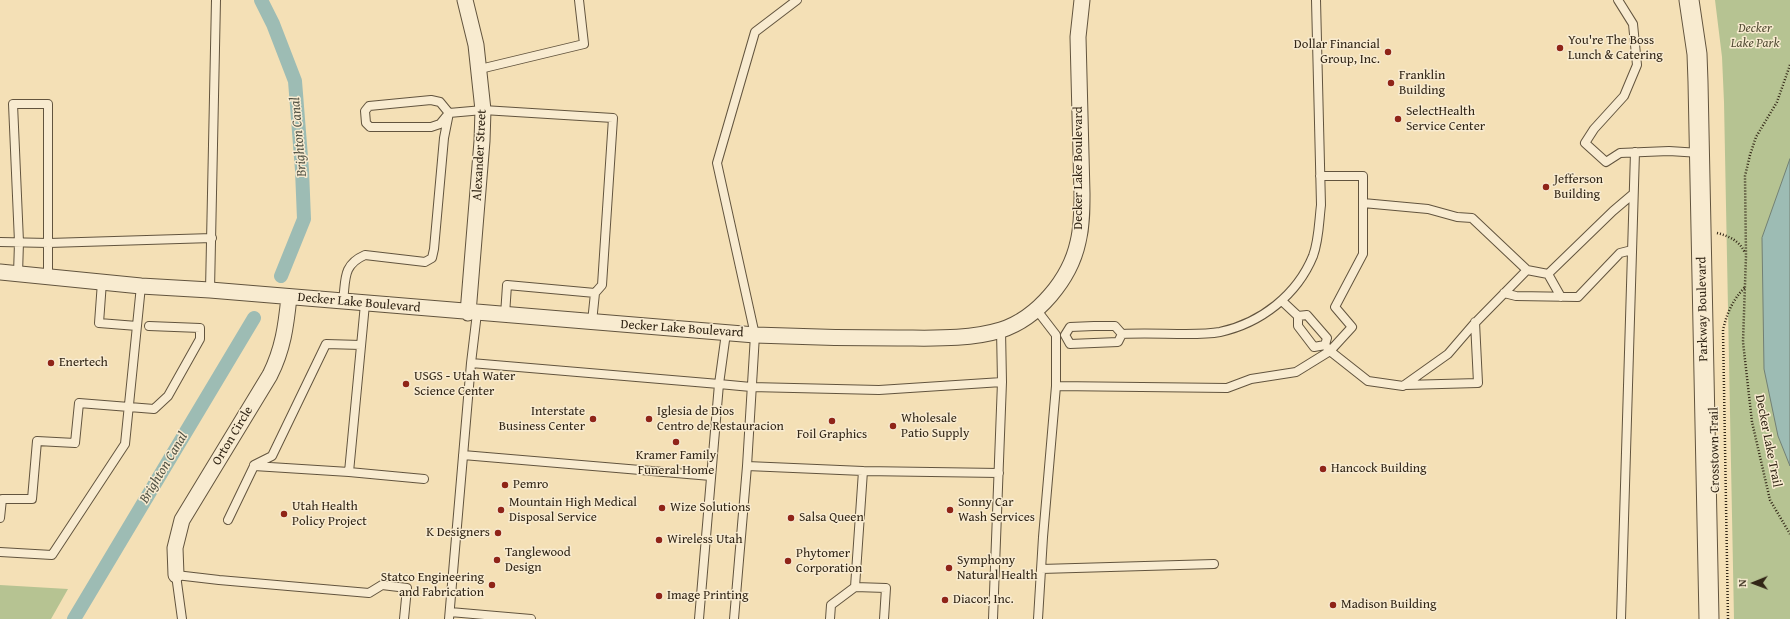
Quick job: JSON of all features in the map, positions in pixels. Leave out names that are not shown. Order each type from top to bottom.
[{"type":"street","name":"Alexander Street","points":[[465,0],[480,68],[483,110],[473,313]]},
{"type":"street","name":"Decker Lake Boulevard","points":[[0,272],[141,286],[210,290],[473,313],[755,335],[832,339],[934,338],[971,336],[1001,330],[1018,322],[1036,309],[1057,287],[1072,262],[1078,243],[1082,194],[1078,37],[1082,0]]},
{"type":"street","name":"Parkway Boulevard","points":[[1689,0],[1696,54],[1700,153],[1709,619]]},
{"type":"street","name":"Orton Circle","points":[[176,575],[175,548],[182,520],[270,375],[279,356],[285,331],[289,297]]},
{"type":"lane","points":[[210,290],[216,0]]},
{"type":"lane","points":[[480,68],[584,44],[579,0]]},
{"type":"lane","points":[[734,619],[747,466],[755,335],[717,163],[755,32],[797,0]]},
{"type":"lane","points":[[1064,335],[1070,327],[1094,326],[1115,326],[1122,334],[1219,332],[1236,327],[1267,313],[1282,301],[1298,282],[1313,255],[1320,218],[1316,0]]},
{"type":"lane","points":[[1618,0],[1633,24],[1637,64],[1624,96],[1594,129],[1586,143],[1606,162],[1620,153],[1700,153]]},
{"type":"lane","points":[[450,112],[440,102],[431,100],[369,106],[365,111],[366,123],[370,127],[431,127],[440,124],[450,112],[483,110],[613,118],[602,285],[595,293],[592,322]]},
{"type":"lane","points":[[18,274],[19,242],[14,104],[48,104],[48,277]]},
{"type":"lane","points":[[343,302],[347,271],[350,264],[365,255],[426,262],[432,258],[444,138],[450,112]]},
{"type":"lane","points":[[1621,619],[1635,152]]},
{"type":"lane","points":[[1056,386],[1227,388],[1251,379],[1296,372],[1327,348],[1352,327],[1334,307],[1363,254],[1363,176],[1320,176]]},
{"type":"lane","points":[[1548,274],[1613,210],[1633,194]]},
{"type":"lane","points":[[1363,203],[1428,209],[1457,217],[1472,218],[1527,270],[1548,274],[1561,297]]},
{"type":"lane","points":[[0,242],[49,243],[212,238]]},
{"type":"lane","points":[[1504,293],[1516,296],[1578,297],[1620,253],[1632,250]]},
{"type":"lane","points":[[1404,385],[1448,354],[1475,322],[1527,270]]},
{"type":"lane","points":[[102,282],[99,323],[137,326]]},
{"type":"lane","points":[[505,315],[507,285],[595,293]]},
{"type":"lane","points":[[0,552],[52,555],[125,444],[141,286]]},
{"type":"lane","points":[[1282,301],[1298,316],[1298,326],[1314,347],[1327,348],[1368,382],[1403,386],[1478,383],[1475,322]]},
{"type":"lane","points":[[349,472],[365,304]]},
{"type":"lane","points":[[1036,309],[1056,335],[1056,386],[1038,619]]},
{"type":"lane","points":[[473,313],[471,362],[449,616],[531,619]]},
{"type":"lane","points":[[1298,316],[1307,315],[1327,338],[1327,348]]},
{"type":"lane","points":[[0,518],[2,499],[32,499],[37,441],[75,443],[79,403],[154,409],[168,396],[200,340],[200,328],[150,326]]},
{"type":"lane","points":[[993,619],[1002,382],[1001,330]]},
{"type":"lane","points":[[699,619],[719,384],[726,333]]},
{"type":"lane","points":[[1064,335],[1070,344],[1118,342],[1122,334]]},
{"type":"lane","points":[[1056,335],[1064,335]]},
{"type":"lane","points":[[228,520],[254,466],[272,456],[326,344],[361,345]]},
{"type":"lane","points":[[471,362],[751,387],[879,390],[1002,382]]},
{"type":"lane","points":[[463,455],[711,476]]},
{"type":"lane","points":[[254,466],[349,472],[424,479]]},
{"type":"lane","points":[[747,466],[863,471],[999,473]]},
{"type":"lane","points":[[855,587],[863,471]]},
{"type":"lane","points":[[1041,569],[1214,564]]},
{"type":"lane","points":[[182,619],[176,575],[370,593],[382,585],[407,588],[404,619]]},
{"type":"lane","points":[[830,619],[831,605],[855,587],[886,588],[884,619]]},
{"type":"path","name":"Decker Lake Trail","points":[[1790,65],[1777,102],[1756,137],[1745,176],[1746,256],[1743,342],[1752,422],[1770,500],[1790,534]]},
{"type":"path","points":[[1702,228],[1733,239],[1742,247],[1746,256]]},
{"type":"path","name":"Crosstown Trail","points":[[1728,619],[1723,330],[1727,313],[1734,298],[1745,286]]},
{"type":"green space","name":"Decker Lake Park","points":[[1715,0],[1790,0],[1790,619],[1734,619],[1724,102],[1722,57]]},
{"type":"green space","points":[[0,585],[68,589],[51,619],[0,619]]},
{"type":"water","points":[[1790,159],[1790,466],[1778,436],[1764,369],[1762,238]]},
{"type":"waterway","name":"Brighton Canal","points":[[261,0],[273,24],[295,81],[302,170],[304,219],[281,276]]},
{"type":"waterway","name":"Brighton Canal","points":[[74,619],[254,318]]},
{"type":"place","name":"You're The Boss Lunch & Catering","points":[[1560,48]]},
{"type":"place","name":"Dollar Financial Group, Inc.","points":[[1388,52]]},
{"type":"place","name":"Franklin Building","points":[[1391,83]]},
{"type":"place","name":"SelectHealth Service Center","points":[[1398,119]]},
{"type":"place","name":"Jefferson Building","points":[[1546,187]]},
{"type":"place","name":"Enertech","points":[[51,363]]},
{"type":"place","name":"USGS - Utah Water Science Center","points":[[406,384]]},
{"type":"place","name":"Interstate Business Center","points":[[593,419]]},
{"type":"place","name":"Iglesia de Dios Centro de Restauracion","points":[[649,419]]},
{"type":"place","name":"Foil Graphics","points":[[832,421]]},
{"type":"place","name":"Wholesale Patio Supply","points":[[893,426]]},
{"type":"place","name":"Kramer Family Funeral Home","points":[[676,442]]},
{"type":"place","name":"Hancock Building","points":[[1323,469]]},
{"type":"place","name":"Pemro","points":[[505,485]]},
{"type":"place","name":"Wize Solutions","points":[[662,508]]},
{"type":"place","name":"Mountain High Medical Disposal Service","points":[[501,510]]},
{"type":"place","name":"Sonny Car Wash Services","points":[[950,510]]},
{"type":"place","name":"Utah Health Policy Project","points":[[284,514]]},
{"type":"place","name":"Salsa Queen","points":[[791,518]]},
{"type":"place","name":"K Designers","points":[[498,533]]},
{"type":"place","name":"Wireless Utah","points":[[659,540]]},
{"type":"place","name":"Tanglewood Design","points":[[497,560]]},
{"type":"place","name":"Phytomer Corporation","points":[[788,561]]},
{"type":"place","name":"Symphony Natural Health","points":[[949,568]]},
{"type":"place","name":"Statco Engineering and Fabrication","points":[[492,585]]},
{"type":"place","name":"Image Printing","points":[[659,596]]},
{"type":"place","name":"Diacor, Inc.","points":[[945,600]]},
{"type":"place","name":"Madison Building","points":[[1333,605]]}]
